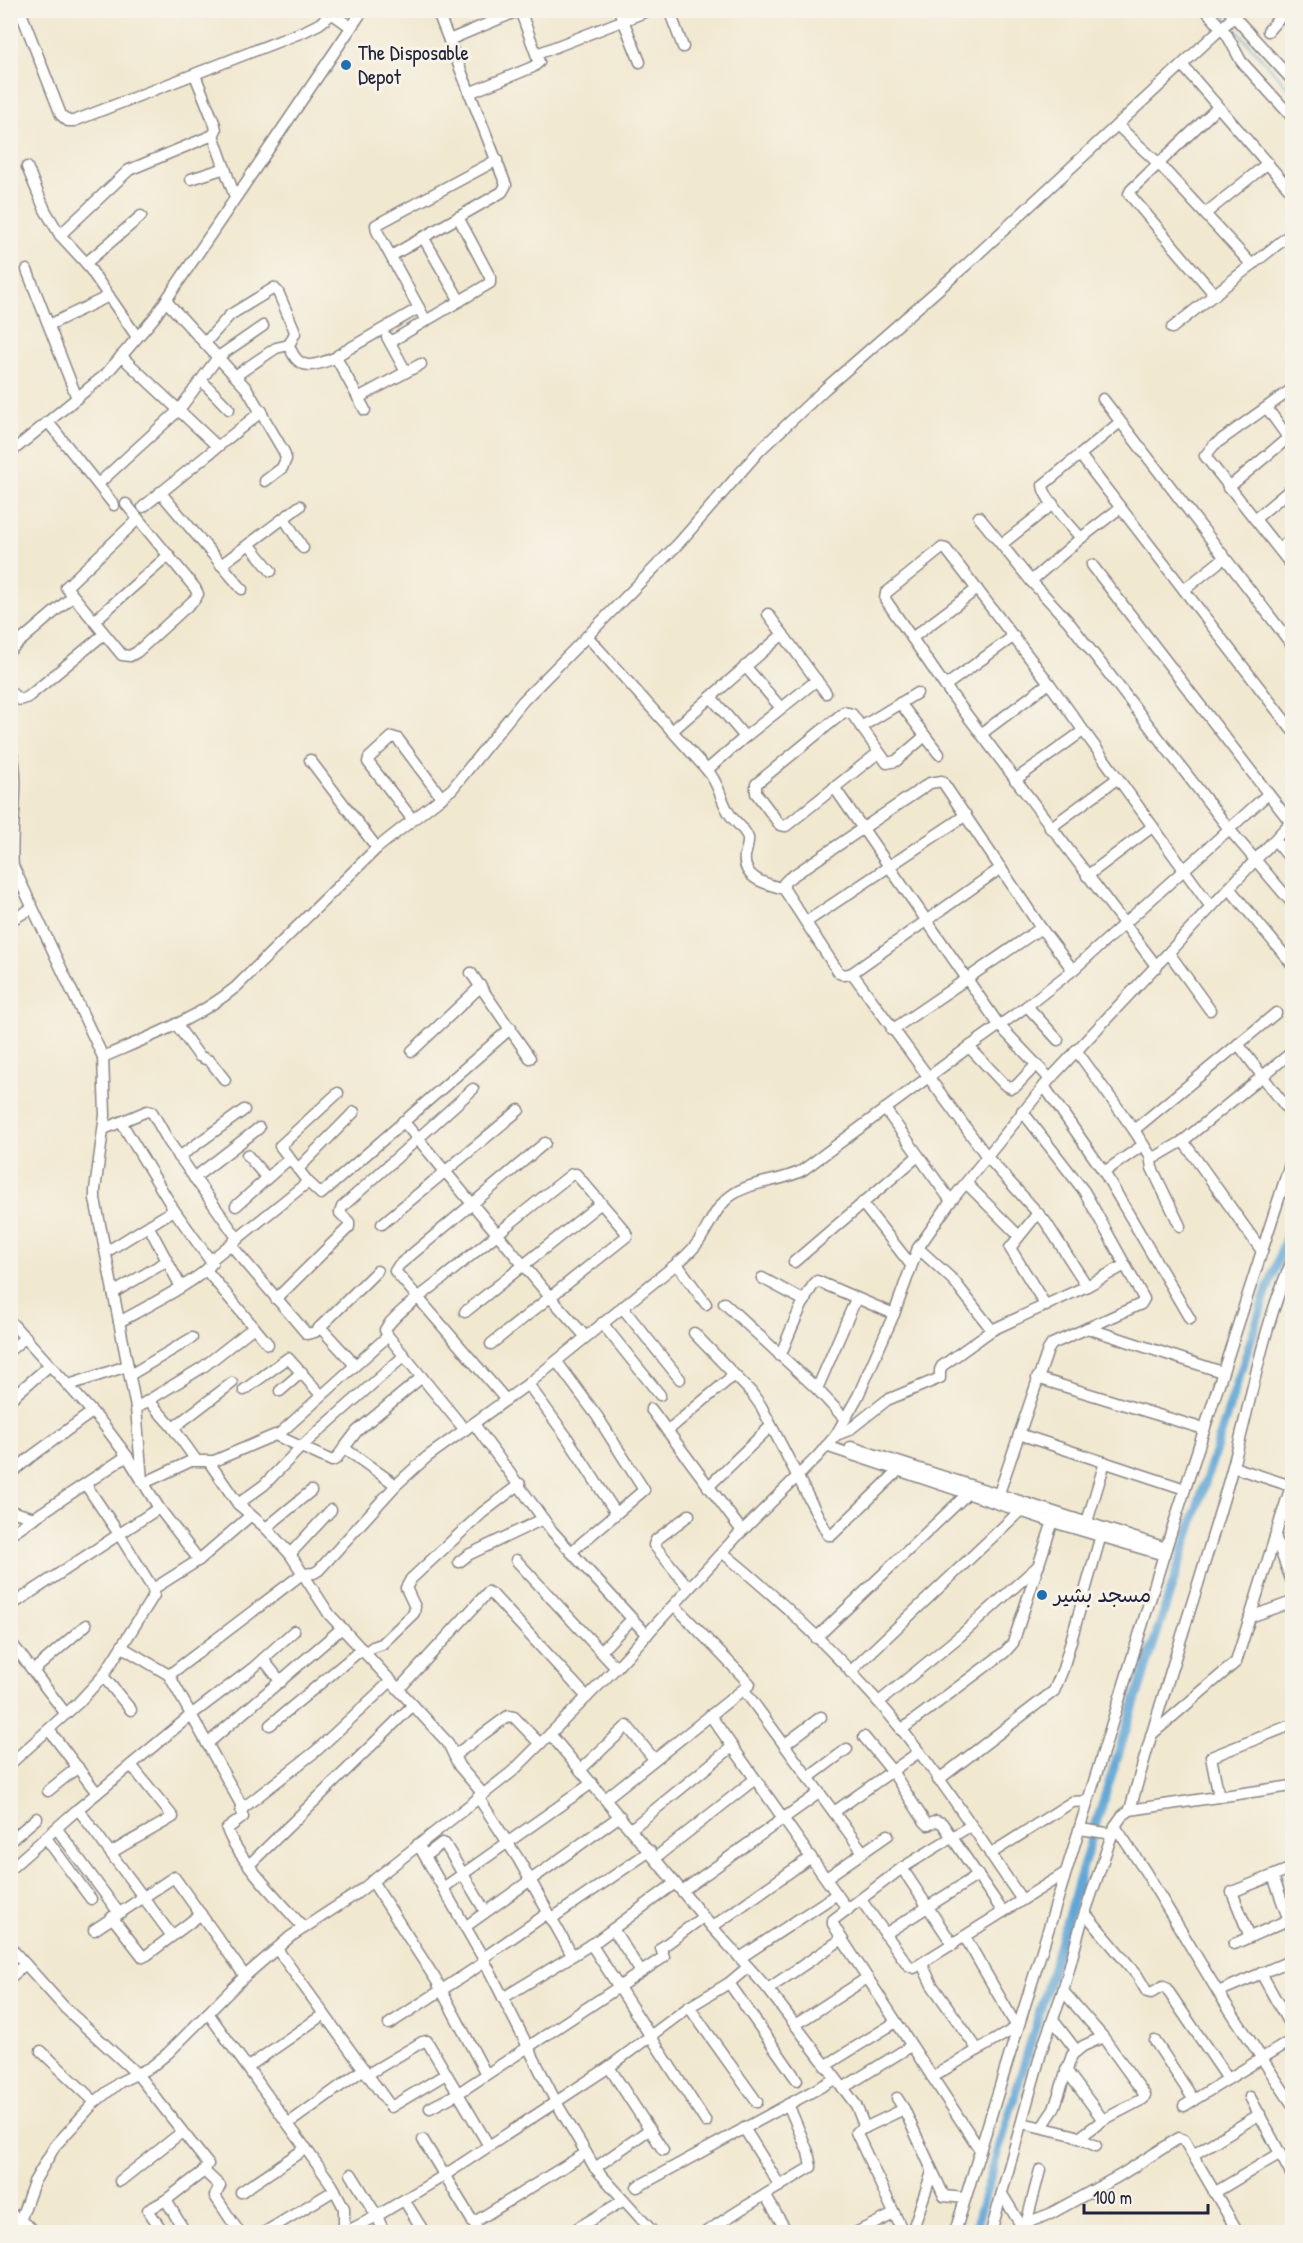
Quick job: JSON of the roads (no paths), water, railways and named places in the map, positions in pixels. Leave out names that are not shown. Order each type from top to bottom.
[{"type":"street","points":[[20,10],[61,115],[68,121],[81,119],[312,28],[330,12],[351,27]]},
{"type":"street","points":[[10,453],[106,374],[166,301],[363,10]]},
{"type":"street","points":[[390,256],[505,188],[506,179],[437,10]]},
{"type":"street","points":[[449,40],[520,10],[537,54],[539,60],[537,65],[469,93]]},
{"type":"street","points":[[537,54],[621,16],[650,10]]},
{"type":"street","points":[[669,10],[682,47]]},
{"type":"street","points":[[1206,10],[1231,19],[1293,80]]},
{"type":"street","points":[[1268,31],[1284,12],[1293,25]]},
{"type":"street","points":[[621,16],[640,62]]},
{"type":"street","points":[[103,1058],[200,1013],[236,987],[377,848],[442,798],[460,780],[523,701],[679,543],[760,450],[827,387],[965,266],[1231,19]]},
{"type":"street","points":[[1231,19],[1237,56],[1293,117]]},
{"type":"street","points":[[1183,66],[1293,192]]},
{"type":"street","points":[[60,235],[129,170],[213,135],[216,130],[215,125],[195,75]]},
{"type":"street","points":[[1215,295],[1129,194],[1158,163],[1218,107]]},
{"type":"street","points":[[1117,125],[1158,163],[1252,265]]},
{"type":"street","points":[[213,135],[235,197]]},
{"type":"street","points":[[426,321],[377,231],[377,224],[497,160]]},
{"type":"street","points":[[1206,213],[1268,163]]},
{"type":"street","points":[[27,167],[45,210],[60,235],[86,263],[137,337]]},
{"type":"street","points":[[191,179],[225,168]]},
{"type":"street","points":[[86,263],[141,216]]},
{"type":"street","points":[[390,342],[488,285],[491,281],[458,217]]},
{"type":"street","points":[[1172,328],[1293,233]]},
{"type":"street","points":[[423,237],[460,301]]},
{"type":"street","points":[[27,270],[77,398]]},
{"type":"street","points":[[205,343],[230,315],[274,288],[278,292],[294,329],[295,333],[289,345],[296,362],[300,364],[316,364],[337,357],[341,352],[419,308]]},
{"type":"street","points":[[49,325],[108,296]]},
{"type":"street","points":[[166,301],[235,376],[262,411],[286,459],[282,468],[264,481]]},
{"type":"street","points":[[98,484],[179,410],[218,357],[262,326]]},
{"type":"street","points":[[383,329],[406,372]]},
{"type":"street","points":[[235,376],[276,348],[289,345]]},
{"type":"street","points":[[121,356],[217,446]]},
{"type":"street","points":[[337,357],[365,410]]},
{"type":"street","points":[[358,398],[421,364]]},
{"type":"street","points":[[202,381],[229,409]]},
{"type":"street","points":[[1293,389],[1205,456],[1228,488],[1293,566]]},
{"type":"street","points":[[1103,399],[1119,423],[1293,645]]},
{"type":"street","points":[[1228,488],[1290,441],[1267,408]]},
{"type":"street","points":[[143,507],[262,411]]},
{"type":"street","points":[[48,422],[98,484],[138,519],[197,590],[195,598],[130,656],[122,655],[104,634],[68,590],[68,583],[138,519]]},
{"type":"street","points":[[1081,538],[1053,504],[1043,490],[1043,485],[1119,423]]},
{"type":"street","points":[[1080,455],[1293,730]]},
{"type":"street","points":[[1255,519],[1293,488]]},
{"type":"street","points":[[160,492],[242,588]]},
{"type":"street","points":[[1002,544],[1053,504]]},
{"type":"street","points":[[221,565],[300,506]]},
{"type":"street","points":[[1031,580],[1120,508]]},
{"type":"street","points":[[978,517],[1068,621],[1229,829],[1293,903]]},
{"type":"street","points":[[284,518],[303,548]]},
{"type":"street","points":[[1279,549],[1293,538]]},
{"type":"street","points":[[249,544],[271,571]]},
{"type":"street","points":[[1157,967],[945,686],[884,595],[942,548],[946,549],[1049,683],[1211,907]]},
{"type":"street","points":[[94,621],[169,555]]},
{"type":"street","points":[[1184,590],[1224,558]]},
{"type":"street","points":[[16,2232],[33,2182],[55,2146],[95,2102],[120,2082],[151,2067],[168,2053],[245,1976],[277,1948],[372,1881],[513,1771],[616,1668],[722,1552],[831,1440],[858,1396],[894,1314],[918,1248],[951,1201],[1047,1082],[1292,822],[1092,565]]},
{"type":"street","points":[[912,638],[977,589]]},
{"type":"street","points":[[10,650],[73,596]]},
{"type":"street","points":[[768,614],[826,693]]},
{"type":"street","points":[[10,692],[20,700],[28,697],[104,634]]},
{"type":"street","points":[[672,731],[783,634]]},
{"type":"street","points":[[587,636],[718,785],[730,816],[747,836],[745,866],[748,872],[764,883],[784,889]]},
{"type":"street","points":[[945,686],[1014,636]]},
{"type":"street","points":[[745,666],[781,708]]},
{"type":"street","points":[[707,770],[817,680]]},
{"type":"street","points":[[981,734],[1049,683]]},
{"type":"street","points":[[861,727],[917,693]]},
{"type":"street","points":[[711,697],[745,737]]},
{"type":"street","points":[[900,703],[939,754]]},
{"type":"street","points":[[878,753],[788,825],[783,826],[754,788],[842,714],[850,712],[886,764],[890,764],[925,736]]},
{"type":"street","points":[[1015,780],[1083,731]]},
{"type":"street","points":[[413,820],[368,762],[369,758],[392,737],[398,739],[442,798]]},
{"type":"street","points":[[10,748],[15,761],[12,867],[103,1058],[104,1129],[95,1190],[112,1293],[136,1408],[143,1482]]},
{"type":"street","points":[[310,760],[377,848]]},
{"type":"street","points":[[1050,828],[1118,778]]},
{"type":"street","points":[[1001,868],[852,973],[845,975],[839,974],[784,889],[784,883],[789,879],[930,783],[938,780],[945,785],[966,814],[1041,928],[1073,970]]},
{"type":"street","points":[[834,787],[999,1025],[1036,1065],[1104,1172],[1190,1319]]},
{"type":"street","points":[[169,1675],[302,1574],[319,1570],[396,1485],[428,1457],[557,1362],[585,1336],[676,1264],[699,1240],[718,1209],[731,1195],[753,1184],[796,1174],[1027,1006],[1073,970],[1268,794]]},
{"type":"street","points":[[806,922],[966,814]]},
{"type":"street","points":[[1087,876],[1152,827]]},
{"type":"street","points":[[1275,840],[1293,861]]},
{"type":"street","points":[[1229,888],[1293,964]]},
{"type":"street","points":[[10,921],[32,908]]},
{"type":"street","points":[[892,1030],[1041,928]]},
{"type":"street","points":[[1169,953],[1210,1010]]},
{"type":"street","points":[[471,972],[531,1058]]},
{"type":"street","points":[[852,973],[987,1158],[1038,1213],[1087,1286]]},
{"type":"street","points":[[412,1051],[481,986]]},
{"type":"street","points":[[1027,1006],[1058,1040]]},
{"type":"street","points":[[1134,1130],[1276,1013]]},
{"type":"street","points":[[176,1024],[199,1056],[210,1061],[225,1080]]},
{"type":"street","points":[[338,1093],[280,1146],[319,1194],[325,1193],[403,1121],[511,1028]]},
{"type":"street","points":[[1238,1044],[1293,1115]]},
{"type":"street","points":[[969,1047],[1004,1084],[1011,1088],[1016,1086],[1036,1065]]},
{"type":"street","points":[[1076,1050],[1150,1155],[1152,1168],[1180,1226]]},
{"type":"street","points":[[1150,1155],[1153,1158],[1159,1156],[1183,1141],[1293,1052]]},
{"type":"street","points":[[276,1299],[349,1227],[349,1222],[340,1214],[342,1207],[473,1089]]},
{"type":"street","points":[[885,1109],[951,1201]]},
{"type":"street","points":[[179,1157],[244,1110]]},
{"type":"street","points":[[382,1224],[444,1170],[519,1110]]},
{"type":"street","points":[[104,1129],[147,1111],[152,1112],[164,1135],[234,1242],[276,1299],[307,1334],[315,1332],[377,1271]]},
{"type":"street","points":[[998,1497],[1037,1378],[1050,1347],[1143,1301],[1143,1297],[1084,1191],[1022,1111]]},
{"type":"street","points":[[297,1169],[354,1112]]},
{"type":"street","points":[[403,1121],[585,1336]]},
{"type":"street","points":[[121,1122],[209,1265],[268,1344]]},
{"type":"street","points":[[194,1178],[259,1128]]},
{"type":"street","points":[[1183,1141],[1262,1251]]},
{"type":"street","points":[[506,1400],[419,1298],[396,1275],[395,1269],[545,1143]]},
{"type":"street","points":[[1104,1172],[1143,1145]]},
{"type":"street","points":[[247,1155],[267,1178]]},
{"type":"street","points":[[794,1262],[918,1156]]},
{"type":"street","points":[[955,2232],[1065,1874],[1083,1829],[1087,1801],[1222,1372],[1262,1251],[1289,1187],[1293,1158]]},
{"type":"street","points":[[236,1206],[289,1159]]},
{"type":"street","points":[[491,1344],[627,1236],[578,1176],[573,1174],[497,1234],[419,1298],[385,1330],[422,1377],[470,1427],[520,1485],[543,1520],[647,1635]]},
{"type":"street","points":[[119,1322],[181,1287],[308,1182]]},
{"type":"street","points":[[967,1184],[1018,1235]]},
{"type":"street","points":[[465,1312],[601,1203]]},
{"type":"street","points":[[862,1203],[911,1265]]},
{"type":"street","points":[[106,1252],[174,1210]]},
{"type":"street","points":[[1038,1213],[1010,1245],[1010,1249],[1046,1306]]},
{"type":"street","points":[[149,1227],[181,1287]]},
{"type":"street","points":[[918,1248],[954,1281],[992,1330]]},
{"type":"street","points":[[112,1293],[167,1261]]},
{"type":"street","points":[[1130,1810],[1150,1735],[1233,1467],[1279,1290],[1293,1261]]},
{"type":"street","points":[[676,1264],[706,1304]]},
{"type":"street","points":[[831,1440],[854,1427],[888,1400],[940,1378],[942,1366],[992,1330],[1087,1286],[1125,1265]]},
{"type":"street","points":[[762,1278],[805,1301]]},
{"type":"street","points":[[780,1356],[813,1284],[819,1281],[894,1314]]},
{"type":"street","points":[[817,1389],[856,1299]]},
{"type":"street","points":[[724,1303],[817,1389],[845,1419]]},
{"type":"street","points":[[622,1307],[680,1379]]},
{"type":"street","points":[[10,1321],[69,1385],[127,1456],[159,1508],[200,1560]]},
{"type":"street","points":[[602,1323],[660,1395]]},
{"type":"street","points":[[136,1408],[150,1402],[203,1366],[254,1327]]},
{"type":"street","points":[[320,1327],[355,1365]]},
{"type":"street","points":[[1087,1328],[1222,1372]]},
{"type":"street","points":[[694,1333],[761,1406],[826,1534],[830,1535],[899,1470]]},
{"type":"street","points":[[278,1435],[388,1336]]},
{"type":"street","points":[[10,1350],[26,1337]]},
{"type":"street","points":[[69,1385],[128,1370],[192,1338]]},
{"type":"street","points":[[238,1504],[270,1479],[302,1446],[404,1356]]},
{"type":"street","points":[[244,1390],[285,1359],[290,1359],[321,1395]]},
{"type":"street","points":[[557,1362],[597,1416],[644,1490],[571,1552]]},
{"type":"street","points":[[14,1396],[50,1365]]},
{"type":"street","points":[[280,1391],[302,1372]]},
{"type":"street","points":[[667,1431],[734,1375]]},
{"type":"street","points":[[143,1482],[196,1460],[209,1462],[278,1435],[332,1461],[357,1431],[422,1377]]},
{"type":"street","points":[[1037,1378],[1204,1429]]},
{"type":"street","points":[[173,1428],[232,1383]]},
{"type":"street","points":[[528,1384],[566,1436],[616,1513]]},
{"type":"street","points":[[150,1402],[173,1428],[196,1460]]},
{"type":"street","points":[[651,1409],[742,1531]]},
{"type":"street","points":[[10,1474],[92,1412]]},
{"type":"street","points":[[708,1487],[771,1426]]},
{"type":"street","points":[[1019,1434],[1185,1489]]},
{"type":"street","points":[[831,1440],[899,1470],[970,1488]]},
{"type":"street","points":[[831,1440],[1101,1535],[1165,1552]]},
{"type":"street","points":[[344,1448],[396,1485]]},
{"type":"street","points":[[10,1534],[127,1456]]},
{"type":"street","points":[[209,1462],[230,1495],[290,1554],[329,1614],[448,1743],[459,1766],[481,1796],[572,1955]]},
{"type":"street","points":[[1088,1522],[1105,1462]]},
{"type":"street","points":[[1150,1735],[1236,1662],[1291,1486],[1233,1467]]},
{"type":"street","points":[[10,1764],[66,1714],[103,1676],[153,1599],[153,1589],[86,1485]]},
{"type":"street","points":[[270,1725],[363,1651],[382,1644],[414,1613],[415,1607],[406,1587],[411,1579],[482,1513],[520,1485]]},
{"type":"street","points":[[816,1638],[970,1488]]},
{"type":"street","points":[[266,1528],[310,1491]]},
{"type":"street","points":[[850,1672],[1023,1506]]},
{"type":"street","points":[[13,1600],[159,1508]]},
{"type":"street","points":[[290,1554],[331,1510]]},
{"type":"street","points":[[10,1511],[35,1518]]},
{"type":"street","points":[[689,1515],[656,1540],[654,1545],[689,1588]]},
{"type":"street","points":[[153,1589],[200,1560],[250,1516]]},
{"type":"street","points":[[1055,1517],[1088,1522],[1165,1552]]},
{"type":"street","points":[[901,1730],[1010,1647],[1016,1638],[1055,1517]]},
{"type":"street","points":[[459,1562],[468,1555],[543,1520]]},
{"type":"street","points":[[938,1780],[1054,1691],[1063,1669],[1101,1535]]},
{"type":"street","points":[[1275,1536],[1293,1582]]},
{"type":"street","points":[[722,1552],[790,1610],[879,1702],[919,1752],[1022,1900]]},
{"type":"street","points":[[516,1560],[616,1668]]},
{"type":"street","points":[[879,1702],[966,1631],[1039,1565]]},
{"type":"street","points":[[304,1928],[249,1865],[231,1838],[228,1829],[243,1817],[241,1811],[243,1808],[395,1685],[488,1592],[587,1698]]},
{"type":"street","points":[[1250,1617],[1293,1602]]},
{"type":"street","points":[[605,1798],[750,1684],[674,1605]]},
{"type":"street","points":[[601,1651],[632,1619]]},
{"type":"street","points":[[33,1671],[86,1625]]},
{"type":"street","points":[[207,1744],[342,1628]]},
{"type":"street","points":[[10,1869],[130,1765],[263,1659],[294,1631]]},
{"type":"street","points":[[10,1641],[66,1714]]},
{"type":"street","points":[[122,1647],[169,1675],[243,1808]]},
{"type":"street","points":[[263,1659],[280,1682]]},
{"type":"street","points":[[103,1676],[131,1710]]},
{"type":"street","points":[[744,1690],[863,1852]]},
{"type":"street","points":[[249,1865],[413,1705]]},
{"type":"street","points":[[710,1715],[848,1910]]},
{"type":"street","points":[[455,1755],[508,1716],[514,1717],[540,1744]]},
{"type":"street","points":[[784,1745],[820,1717]]},
{"type":"street","points":[[1219,1797],[1211,1757],[1291,1725]]},
{"type":"street","points":[[580,1770],[627,1726],[654,1759]]},
{"type":"street","points":[[49,1730],[97,1793]]},
{"type":"street","points":[[550,1734],[703,1917],[768,1989],[856,2105],[865,2128]]},
{"type":"street","points":[[864,1737],[892,1771],[925,1822],[928,1825],[940,1821],[1003,1912]]},
{"type":"street","points":[[631,1829],[732,1747]]},
{"type":"street","points":[[808,1778],[847,1749]]},
{"type":"street","points":[[834,1812],[919,1752]]},
{"type":"street","points":[[111,1853],[173,1816],[130,1765]]},
{"type":"street","points":[[48,1791],[78,1767]]},
{"type":"street","points":[[389,2025],[550,1916],[652,1854],[755,1779]]},
{"type":"street","points":[[443,1888],[592,1783]]},
{"type":"street","points":[[991,2232],[1042,2049],[1063,1991],[1111,1831],[1122,1816],[1130,1810],[1292,1789]]},
{"type":"street","points":[[503,1998],[784,1820],[819,1793]]},
{"type":"street","points":[[990,1854],[1072,1802],[1087,1801]]},
{"type":"street","points":[[78,1809],[172,1936]]},
{"type":"street","points":[[465,1927],[620,1816]]},
{"type":"street","points":[[10,1840],[37,1818]]},
{"type":"street","points":[[970,1826],[902,1868],[832,1922],[980,2150]]},
{"type":"street","points":[[57,1829],[143,1957],[201,1914]]},
{"type":"street","points":[[1083,1829],[1111,1831],[1145,1870],[1218,1992],[1293,2104]]},
{"type":"street","points":[[826,1878],[888,1835]]},
{"type":"street","points":[[46,1838],[91,1899]]},
{"type":"street","points":[[425,1856],[444,1843],[485,1911]]},
{"type":"street","points":[[418,1844],[484,1960],[556,2102],[595,2168],[653,2232]]},
{"type":"street","points":[[712,1927],[811,1857]]},
{"type":"street","points":[[902,1868],[953,1944]]},
{"type":"street","points":[[1250,1937],[1232,1892],[1293,1868]]},
{"type":"street","points":[[861,1900],[908,1965],[914,1968],[1065,1874]]},
{"type":"street","points":[[885,1934],[978,1875]]},
{"type":"street","points":[[1234,1944],[1291,1924],[1273,1876]]},
{"type":"street","points":[[94,1930],[174,1877],[245,1976]]},
{"type":"street","points":[[372,1881],[441,1989],[486,2074]]},
{"type":"street","points":[[740,1959],[837,1894]]},
{"type":"street","points":[[1085,1913],[1137,1975],[1147,1992],[1153,1992],[1163,1986],[1166,1988],[1227,2079]]},
{"type":"street","points":[[430,2108],[457,2094],[664,1957],[661,1948],[703,1917]]},
{"type":"street","points":[[613,1929],[641,1972]]},
{"type":"street","points":[[965,1937],[1017,2027]]},
{"type":"street","points":[[768,1989],[842,1939]]},
{"type":"street","points":[[591,1944],[706,2122]]},
{"type":"street","points":[[10,1947],[65,2008],[137,2074],[208,2164],[204,2170],[166,2200],[148,2210],[163,2232]]},
{"type":"street","points":[[277,1948],[391,2107],[446,2074]]},
{"type":"street","points":[[1218,1992],[1293,1960]]},
{"type":"street","points":[[10,1978],[25,1964]]},
{"type":"street","points":[[922,1964],[932,1985],[978,2050]]},
{"type":"street","points":[[208,2013],[290,2123],[335,2190],[344,2208],[345,2232],[377,2216],[445,2175],[609,2067],[689,2007],[729,1983],[748,1967]]},
{"type":"street","points":[[1261,1973],[1293,2029]]},
{"type":"street","points":[[795,2025],[867,1978]]},
{"type":"street","points":[[729,1983],[796,2080]]},
{"type":"street","points":[[1063,1991],[1102,2037],[1145,2095],[1143,2099],[1103,2120],[1079,2138]]},
{"type":"street","points":[[689,2007],[757,2102]]},
{"type":"street","points":[[248,2067],[324,2014]]},
{"type":"street","points":[[1053,2020],[1076,2050]]},
{"type":"street","points":[[825,2066],[896,2022]]},
{"type":"street","points":[[932,2077],[1017,2027]]},
{"type":"street","points":[[1042,2127],[1054,2109],[1066,2070],[1076,2050],[1102,2037]]},
{"type":"street","points":[[1155,2041],[1189,2103],[1293,2040]]},
{"type":"street","points":[[290,2123],[366,2072],[425,2041],[429,2044],[489,2146]]},
{"type":"street","points":[[843,2088],[911,2046]]},
{"type":"street","points":[[41,2051],[95,2102]]},
{"type":"street","points":[[609,2067],[663,2150]]},
{"type":"street","points":[[1066,2070],[1103,2120]]},
{"type":"street","points":[[637,2187],[835,2079]]},
{"type":"street","points":[[1250,2097],[1293,2176]]},
{"type":"street","points":[[897,2098],[944,2196],[965,2198]]},
{"type":"street","points":[[706,2232],[811,2166],[808,2152],[788,2104]]},
{"type":"street","points":[[903,2232],[856,2132],[904,2109]]},
{"type":"street","points":[[1193,2155],[1260,2114]]},
{"type":"street","points":[[1022,2123],[1079,2138],[1096,2146]]},
{"type":"street","points":[[744,2128],[780,2186]]},
{"type":"street","points":[[595,2168],[650,2129]]},
{"type":"street","points":[[120,2181],[182,2132]]},
{"type":"street","points":[[1025,2230],[1119,2176],[1179,2138],[1184,2140],[1238,2232]]},
{"type":"street","points":[[423,2140],[476,2228],[586,2153]]},
{"type":"street","points":[[241,2192],[306,2148]]},
{"type":"street","points":[[1214,2193],[1279,2154]]},
{"type":"street","points":[[204,2170],[220,2186],[215,2196],[239,2232]]},
{"type":"street","points":[[1025,2230],[1040,2170]]},
{"type":"street","points":[[912,2232],[932,2172]]},
{"type":"street","points":[[351,2174],[377,2216],[384,2232]]},
{"type":"street","points":[[265,2232],[335,2190]]},
{"type":"street","points":[[1002,2194],[1025,2230]]},
{"type":"street","points":[[765,2195],[787,2232]]},
{"type":"street","points":[[166,2200],[185,2232]]},
{"type":"street","points":[[404,2200],[424,2232]]},
{"type":"street","points":[[571,2232],[624,2200]]},
{"type":"street","points":[[10,2213],[36,2232]]},
{"type":"street","points":[[857,2232],[894,2214]]},
{"type":"waterway","points":[[1218,10],[1226,19]]},
{"type":"waterway","points":[[1230,23],[1292,92]]},
{"type":"waterway","points":[[974,2232],[1093,1833],[1264,1299],[1292,1221]]},
{"type":"place","name":"The Disposable Depot","points":[[346,65]]},
{"type":"place","name":"مسجد بشیر","points":[[1042,1595]]}]
